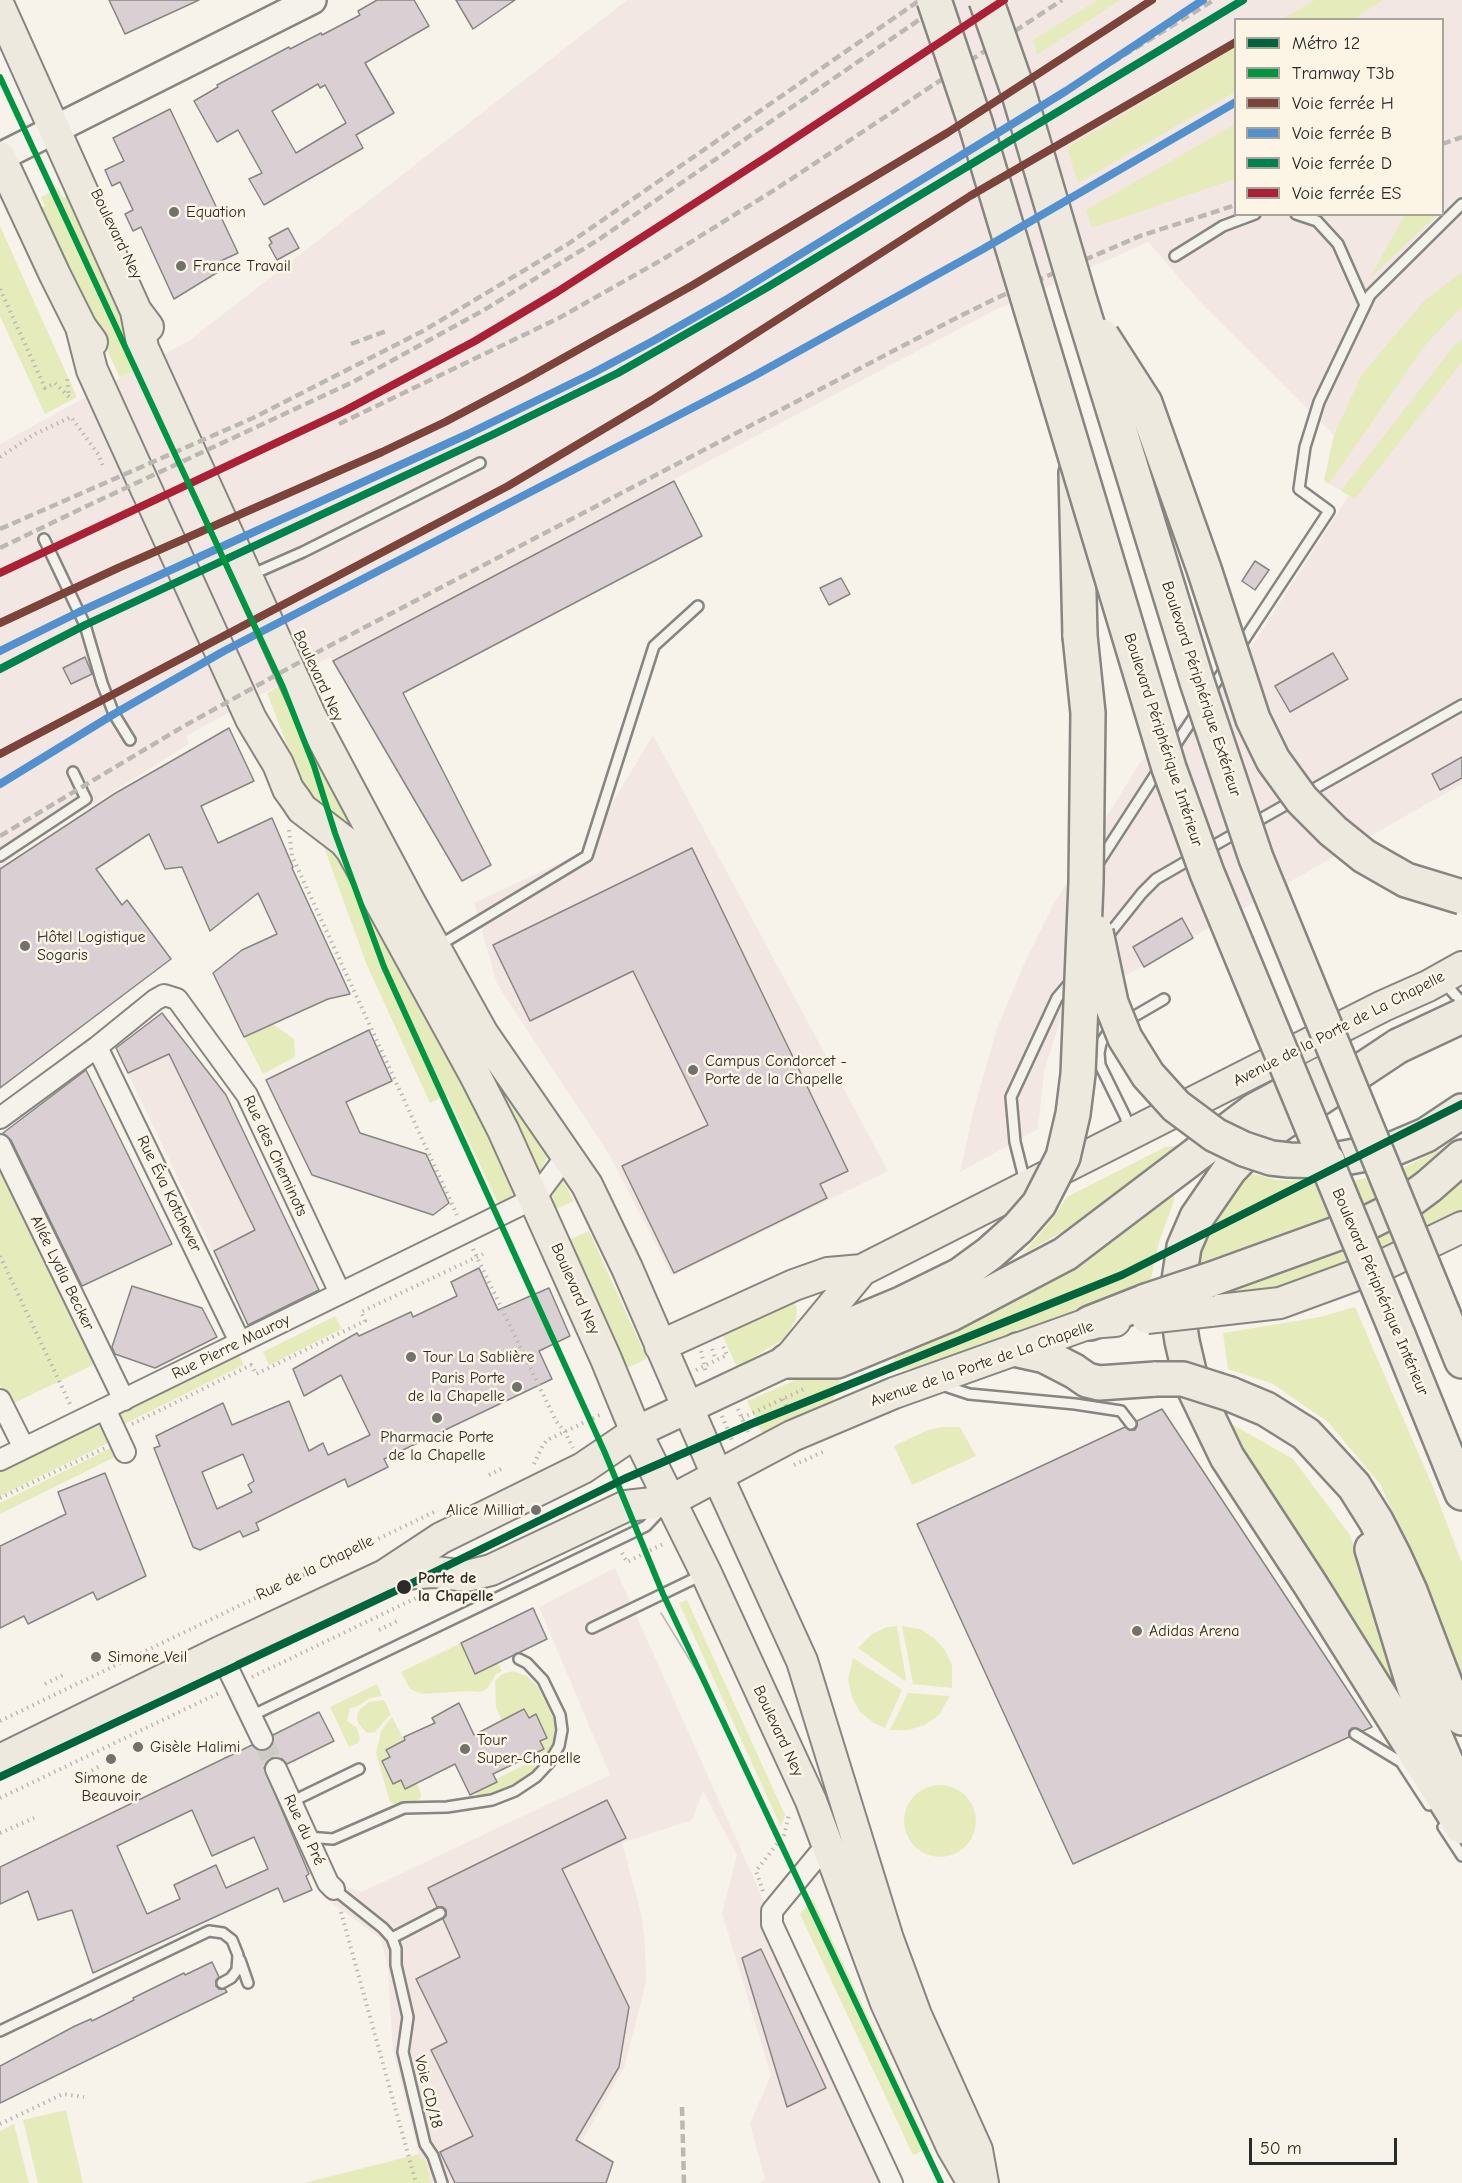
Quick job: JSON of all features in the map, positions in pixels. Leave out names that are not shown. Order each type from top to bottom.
[{"type":"highway","name":"Boulevard Périphérique Intérieur","points":[[934,0],[975,122],[1169,768],[1203,862],[1462,1493]]},
{"type":"highway","name":"Boulevard Périphérique Extérieur","points":[[986,0],[1019,94],[1197,682],[1256,858],[1402,1213],[1455,1309],[1462,1361]]},
{"type":"highway","points":[[1080,301],[1145,403],[1204,569],[1253,719],[1273,760],[1302,800],[1333,831],[1364,856],[1406,880],[1462,897]]},
{"type":"highway","points":[[787,1361],[841,1329],[901,1304],[960,1275],[977,1264],[1003,1243],[1030,1215],[1048,1189],[1063,1157],[1069,1135],[1078,1074],[1081,890],[1088,713],[1079,615],[1075,450]]},
{"type":"highway","points":[[1081,890],[1111,1003],[1133,1051],[1160,1090],[1201,1126],[1244,1149],[1271,1158],[1328,1161],[1393,1149],[1426,1135],[1460,1113]]},
{"type":"highway","points":[[787,1361],[837,1361],[951,1314],[1065,1254],[1255,1110],[1319,1075],[1398,1046],[1462,1016]]},
{"type":"highway","points":[[1398,1046],[1279,1125],[1253,1145],[1230,1169],[1197,1217],[1184,1247],[1176,1300],[1192,1384],[1227,1457],[1310,1584],[1450,1823]]},
{"type":"highway","points":[[1090,1323],[1210,1295],[1405,1204],[1462,1156]]},
{"type":"highway","points":[[1018,1350],[1045,1356],[1086,1380],[1100,1383],[1183,1379],[1230,1394],[1266,1409],[1306,1434],[1354,1486],[1377,1521],[1410,1591],[1450,1696],[1462,1718]]},
{"type":"highway","points":[[1354,1486],[1414,1687],[1462,1797]]},
{"type":"main road","name":"Boulevard Ney","points":[[0,8],[136,311],[157,341],[262,570],[335,732],[371,828]]},
{"type":"main road","name":"Boulevard Ney","points":[[0,157],[81,327],[107,363],[266,711],[278,764],[288,789],[302,809],[335,833],[352,851],[475,1075],[535,1198],[636,1432],[706,1573],[811,1801],[886,2003],[958,2159],[973,2183]]},
{"type":"main road","name":"Boulevard Ney","points":[[136,311],[143,348],[310,715],[483,1034],[587,1185],[598,1207],[802,1661],[888,1939],[916,2015],[978,2150],[983,2183]]},
{"type":"main road","name":"Avenue de la Porte de La Chapelle","points":[[660,1346],[794,1285],[828,1273],[862,1270],[1372,1011],[1451,974]]},
{"type":"main road","points":[[1451,974],[1448,1004],[1462,1021]]},
{"type":"main road","points":[[1210,1295],[1280,1303],[1381,1266],[1462,1227]]},
{"type":"main road","name":"Avenue de la Porte de La Chapelle","points":[[636,1432],[787,1361],[862,1270]]},
{"type":"main road","name":"Avenue de la Porte de La Chapelle","points":[[670,1501],[792,1436],[928,1380],[1090,1323]]},
{"type":"main road","points":[[0,1760],[220,1652],[385,1575],[441,1538],[582,1468],[636,1432]]},
{"type":"main road","points":[[385,1575],[435,1572],[467,1576],[478,1574],[626,1506],[670,1501]]},
{"type":"street","points":[[0,157],[310,0]]},
{"type":"street","name":"Rue des Cheminots","points":[[0,1118],[97,1047],[155,1000],[164,995],[177,999],[247,1095],[340,1293]]},
{"type":"street","name":"Rue Éva Kotchever","points":[[97,1047],[240,1342]]},
{"type":"street","name":"Allée Lydia Becker","points":[[0,1145],[124,1400]]},
{"type":"street","points":[[465,1234],[535,1198],[567,1155]]},
{"type":"street","name":"Rue Pierre Mauroy","points":[[0,1460],[465,1234]]},
{"type":"street","points":[[0,1400],[24,1448]]},
{"type":"street","points":[[105,1409],[120,1441]]},
{"type":"street","points":[[220,1652],[262,1740]]},
{"type":"street","name":"Rue du Pré","points":[[276,1769],[328,1883],[334,1889]]},
{"type":"street","points":[[828,1843],[772,1911],[772,1924],[892,2183]]},
{"type":"lane","points":[[1081,890],[1329,511],[1299,489],[1305,447],[1319,402],[1370,295],[1462,204]]},
{"type":"lane","points":[[1175,256],[1223,226],[1250,216]]},
{"type":"lane","points":[[1302,216],[1317,221],[1338,244],[1365,305]]},
{"type":"lane","points":[[262,570],[303,552],[480,463]]},
{"type":"lane","points":[[44,539],[85,625],[102,683],[114,714],[130,740]]},
{"type":"lane","points":[[435,948],[586,856],[654,646],[698,606]]},
{"type":"lane","points":[[1026,1187],[1014,1142],[1011,1097],[1057,998],[1142,893],[1156,879],[1462,705]]},
{"type":"lane","points":[[0,856],[86,799],[73,772]]},
{"type":"lane","points":[[1073,921],[1098,947]]},
{"type":"lane","points":[[1451,974],[1462,1003]]},
{"type":"lane","points":[[1130,1133],[1125,1116],[1100,1065],[1101,1043],[1109,1031],[1164,999]]},
{"type":"lane","points":[[928,1380],[969,1394],[1075,1404],[1121,1411],[1131,1424]]},
{"type":"lane","points":[[251,1716],[646,1526],[670,1501]]},
{"type":"lane","points":[[592,1628],[706,1573]]},
{"type":"lane","points":[[307,1837],[333,1839],[404,1808],[458,1806],[492,1800],[515,1791],[536,1777],[549,1763],[559,1746],[562,1730],[560,1715],[543,1680],[527,1663],[519,1659]]},
{"type":"lane","points":[[1355,1734],[1401,1762],[1432,1809]]},
{"type":"lane","points":[[291,1802],[359,1769]]},
{"type":"lane","points":[[1450,1823],[1462,1857]]},
{"type":"lane","points":[[334,1889],[383,1928],[392,1938],[440,1913]]},
{"type":"lane","points":[[0,2031],[208,1931],[223,1933],[232,1940],[248,1983]]},
{"type":"lane","name":"Voie CD/18","points":[[392,1938],[408,2017],[403,2052],[425,2144],[433,2156],[442,2183]]},
{"type":"lane","points":[[222,1983],[231,1978],[237,1970],[238,1955]]},
{"type":"path","points":[[0,289],[45,388],[55,383],[69,397],[66,367]]},
{"type":"path","points":[[0,457],[33,435],[71,417],[98,454],[103,466]]},
{"type":"path","points":[[288,826],[292,856],[465,1234],[556,1421],[565,1432]]},
{"type":"path","points":[[0,1498],[120,1441],[252,1365],[256,1374],[365,1321],[361,1312],[483,1254]]},
{"type":"path","points":[[0,1256],[78,1422]]},
{"type":"path","points":[[705,1366],[727,1355],[720,1339]]},
{"type":"path","points":[[712,1348],[716,1357]]},
{"type":"path","points":[[736,1406],[751,1439]]},
{"type":"path","points":[[533,1465],[547,1440],[611,1410]]},
{"type":"path","points":[[721,1413],[735,1447]]},
{"type":"path","points":[[786,1469],[827,1450]]},
{"type":"path","points":[[489,1475],[503,1468]]},
{"type":"path","name":"Rue de la Chapelle","points":[[0,1721],[439,1509]]},
{"type":"path","points":[[627,1562],[664,1543]]},
{"type":"path","points":[[258,1674],[420,1596]]},
{"type":"path","points":[[379,1630],[397,1621]]},
{"type":"path","points":[[45,1684],[63,1675]]},
{"type":"path","points":[[0,1798],[226,1690]]},
{"type":"path","points":[[81,1776],[100,1766]]},
{"type":"path","points":[[772,1911],[756,1871],[784,1835],[789,1816],[784,1805]]},
{"type":"path","points":[[0,1833],[34,1818]]},
{"type":"path","points":[[340,1909],[416,2183]]},
{"type":"path","points":[[0,2124],[63,2094],[84,2097]]},
{"type":"shaded area","points":[[627,0],[1462,0],[1462,784],[1063,1011],[1044,1072],[1038,1129],[960,1172],[974,1108],[997,1028],[1025,962],[1053,905],[1139,764],[1248,652],[1349,495],[1324,481],[1334,435],[1202,304],[1148,242],[995,310],[332,660],[330,657],[186,736],[189,744],[36,840],[0,867],[0,444],[190,340]]},
{"type":"shaded area","name":"Campus Condorcet - Porte de la Chapelle","points":[[653,735],[888,1171],[672,1276],[610,1156],[497,984],[474,903],[583,852]]},
{"type":"shaded area","points":[[162,1013],[226,1095],[319,1290],[248,1325],[116,1048]]},
{"type":"shaded area","points":[[615,1568],[890,2183],[759,2183],[765,2179],[750,2124],[771,2075],[722,1913],[737,1855],[703,1791],[692,1820],[622,1843],[641,1913],[645,1943],[646,1982],[624,2068],[558,2183],[431,2183],[425,2158],[420,2159],[393,2050],[388,1970],[381,1939],[321,1895],[310,1875],[362,1892],[610,1775],[539,1607]]},
{"type":"green space","points":[[1098,0],[1120,0],[1037,55],[1033,40]]},
{"type":"green space","points":[[1315,0],[1383,0],[1356,18],[1284,18]]},
{"type":"green space","points":[[1234,48],[1234,93],[1078,183],[1067,148]]},
{"type":"green space","points":[[1234,125],[1234,179],[1092,228],[1086,210]]},
{"type":"green space","points":[[58,188],[63,198],[72,194],[146,365],[120,378],[87,307],[35,210],[45,206],[41,197]]},
{"type":"green space","points":[[1404,216],[1436,216],[1369,279]]},
{"type":"green space","points":[[0,226],[77,397],[45,414],[0,316]]},
{"type":"green space","points":[[1462,272],[1462,307],[1426,344],[1329,484],[1324,481],[1334,435],[1362,374],[1425,300]]},
{"type":"green space","points":[[1462,339],[1462,362],[1355,499],[1341,491],[1453,347]]},
{"type":"green space","points":[[285,683],[356,831],[350,834],[309,801],[267,693]]},
{"type":"green space","points":[[319,833],[336,849],[450,1047],[515,1192],[509,1200],[499,1205],[447,1095],[430,1103],[366,963]]},
{"type":"green space","points":[[273,1024],[294,1039],[295,1057],[263,1074],[244,1037]]},
{"type":"green space","points":[[499,1085],[547,1157],[538,1177],[493,1088]]},
{"type":"green space","points":[[1182,1145],[1083,1220],[1023,1254],[1067,1197],[1165,1147]]},
{"type":"green space","points":[[1445,1147],[1412,1176],[1369,1203],[1321,1222],[1199,1263],[1207,1234],[1217,1212],[1246,1172],[1277,1180],[1346,1182],[1401,1169]]},
{"type":"green space","points":[[0,1167],[97,1363],[10,1405],[0,1385]]},
{"type":"green space","points":[[562,1179],[574,1201],[549,1212],[546,1205],[559,1180]]},
{"type":"green space","points":[[1462,1180],[1462,1220],[1294,1289],[1209,1301],[1208,1295],[1429,1205]]},
{"type":"green space","points":[[1170,1194],[1175,1198],[1159,1242],[1150,1283],[1121,1292],[1122,1296],[1029,1330],[918,1367],[898,1371],[894,1365],[893,1350],[1097,1253]]},
{"type":"green space","points":[[589,1231],[647,1359],[624,1369],[566,1241]]},
{"type":"green space","points":[[794,1301],[797,1309],[796,1320],[784,1339],[737,1367],[720,1330]]},
{"type":"green space","points":[[1355,1307],[1433,1487],[1462,1563],[1462,1678],[1427,1588],[1380,1484],[1328,1422],[1273,1384],[1228,1369],[1223,1333],[1320,1317]]},
{"type":"green space","points":[[335,1316],[342,1329],[269,1365],[263,1352]]},
{"type":"green space","points":[[239,1355],[244,1365],[118,1427],[113,1417]]},
{"type":"green space","points":[[845,1366],[833,1400],[762,1433],[747,1401],[805,1376]]},
{"type":"green space","points":[[1221,1418],[1293,1459],[1350,1535],[1387,1646],[1397,1695]]},
{"type":"green space","points":[[102,1422],[112,1441],[0,1496],[0,1472]]},
{"type":"green space","points":[[960,1427],[976,1456],[912,1485],[894,1446],[928,1430]]},
{"type":"green space","points":[[115,1446],[119,1455],[0,1514],[0,1503]]},
{"type":"green space","points":[[687,1600],[785,1815],[781,1827],[679,1603]]},
{"type":"green space","points":[[897,1626],[905,1681],[858,1648],[872,1634],[887,1627]]},
{"type":"green space","points":[[902,1626],[920,1629],[934,1638],[945,1650],[952,1665],[952,1688],[913,1684]]},
{"type":"green space","points":[[461,1643],[475,1674],[498,1663],[502,1671],[496,1674],[484,1691],[422,1694],[410,1689],[401,1672]]},
{"type":"green space","points":[[853,1658],[902,1690],[885,1728],[860,1712],[852,1697],[848,1679]]},
{"type":"green space","points":[[513,1671],[527,1676],[538,1687],[556,1724],[552,1752],[541,1763],[536,1762],[530,1756],[543,1749],[540,1741],[547,1737],[536,1715],[502,1721],[496,1707],[495,1681],[502,1674]]},
{"type":"green space","points":[[377,1684],[382,1696],[370,1698],[350,1708],[347,1721],[356,1727],[360,1738],[358,1743],[349,1747],[330,1707]]},
{"type":"green space","points":[[908,1693],[950,1696],[939,1715],[925,1725],[908,1730],[890,1730]]},
{"type":"green space","points":[[384,1700],[391,1714],[375,1732],[367,1733],[358,1723],[359,1710],[369,1702]]},
{"type":"green space","points":[[392,1717],[404,1740],[386,1749],[390,1757],[382,1762],[393,1783],[401,1780],[405,1789],[417,1783],[421,1794],[420,1799],[396,1805],[390,1802],[376,1753],[381,1731]]},
{"type":"green space","points":[[526,1764],[534,1765],[536,1771],[518,1785],[484,1799],[479,1798],[475,1792],[497,1782],[496,1779]]},
{"type":"green space","points":[[940,1785],[960,1791],[970,1801],[976,1821],[970,1841],[960,1851],[940,1857],[920,1851],[910,1841],[904,1821],[910,1801],[920,1791]]},
{"type":"green space","points":[[813,1899],[929,2148],[913,2155],[800,1914]]},
{"type":"green space","points":[[66,2110],[83,2183],[38,2183],[23,2120]]},
{"type":"green space","points":[[14,2124],[29,2183],[0,2183],[0,2131]]},
{"type":"green space","points":[[419,2154],[420,2159],[425,2158],[431,2183],[304,2183]]},
{"type":"building","points":[[109,0],[199,0],[125,34]]},
{"type":"building","points":[[377,0],[414,0],[429,26],[365,63],[394,113],[356,135],[363,148],[264,205],[249,179],[262,173],[238,130],[217,142],[194,101],[218,87],[217,85],[289,47],[290,49],[321,33],[322,35],[360,15],[358,11]],"holes":[[[318,84],[320,88],[325,85],[346,123],[296,153],[272,111]]]},
{"type":"building","points":[[456,0],[515,0],[473,29]]},
{"type":"building","name":"Equation","points":[[170,109],[238,253],[214,264],[218,272],[174,299],[141,227],[133,231],[125,214],[133,210],[120,182],[112,186],[105,170],[124,161],[113,138]]},
{"type":"building","points":[[288,228],[299,248],[277,260],[269,245],[272,243],[269,238]]},
{"type":"building","points":[[674,481],[702,536],[403,693],[491,865],[462,881],[333,661]]},
{"type":"building","points":[[1255,561],[1269,570],[1255,590],[1242,581]]},
{"type":"building","points":[[841,578],[850,594],[829,605],[820,588]]},
{"type":"building","points":[[1333,653],[1348,679],[1290,712],[1275,686]]},
{"type":"building","points":[[85,657],[92,674],[71,684],[63,668]]},
{"type":"building","points":[[229,728],[254,781],[201,806],[218,843],[272,818],[292,868],[350,994],[328,999],[244,1037],[213,973],[242,950],[277,934],[258,893],[210,931],[182,867],[165,869],[149,834],[96,869],[122,905],[127,900],[171,959],[0,1088],[0,869],[114,794]]},
{"type":"building","points":[[1462,757],[1462,778],[1440,790],[1432,774]]},
{"type":"building","points":[[692,848],[848,1171],[820,1184],[827,1198],[674,1273],[622,1166],[708,1125],[633,971],[530,1021],[493,945]]},
{"type":"building","points":[[1182,918],[1193,938],[1144,967],[1133,947]]},
{"type":"building","points":[[162,1013],[226,1095],[319,1290],[248,1325],[214,1251],[255,1230],[169,1054],[128,1073],[116,1048]]},
{"type":"building","points":[[369,1030],[392,1081],[346,1102],[360,1133],[426,1154],[449,1203],[433,1215],[312,1175],[266,1080]]},
{"type":"building","points":[[86,1070],[172,1244],[82,1286],[11,1140],[3,1133]]},
{"type":"building","points":[[479,1268],[498,1310],[549,1288],[570,1336],[539,1351],[552,1379],[384,1459],[388,1467],[348,1487],[345,1479],[256,1523],[259,1530],[243,1537],[240,1531],[200,1550],[193,1547],[154,1448],[160,1446],[156,1436],[223,1403],[232,1425],[289,1401],[309,1451],[323,1443],[328,1455],[370,1435],[341,1375],[304,1396],[293,1369],[357,1333],[359,1336],[411,1312],[413,1317],[457,1296],[451,1282]],"holes":[[[243,1454],[254,1481],[248,1485],[252,1492],[217,1509],[202,1472]]]},
{"type":"building","points":[[132,1286],[202,1308],[217,1337],[155,1368],[115,1354],[112,1347]]},
{"type":"building","name":"Adidas Arena","points":[[1162,1409],[1372,1727],[1363,1731],[1352,1728],[1349,1731],[1349,1737],[1073,1864],[917,1524],[1125,1427],[1135,1430],[1137,1421]]},
{"type":"building","points":[[105,1473],[146,1576],[97,1600],[93,1592],[28,1624],[24,1616],[0,1628],[0,1546],[66,1514],[58,1492]]},
{"type":"building","points":[[533,1608],[547,1639],[475,1674],[461,1643]]},
{"type":"building","name":"Tour Super-Chapelle","points":[[459,1703],[474,1735],[524,1709],[529,1718],[536,1714],[547,1738],[540,1741],[544,1749],[493,1774],[497,1782],[470,1795],[455,1764],[405,1789],[401,1780],[393,1784],[382,1761],[390,1757],[386,1750],[405,1740],[404,1737],[435,1723],[432,1718]]},
{"type":"building","points":[[319,1712],[334,1741],[287,1764],[282,1759],[272,1758],[264,1768],[309,1874],[306,1876],[312,1890],[284,1902],[278,1888],[93,1973],[72,1910],[38,1920],[28,1891],[0,1904],[0,1867],[252,1745],[261,1751],[268,1749],[272,1745],[273,1735]],"holes":[[[192,1810],[212,1856],[254,1837],[268,1869],[226,1888],[216,1865],[174,1885],[180,1899],[147,1914],[117,1846]]]},
{"type":"building","points":[[607,1800],[626,1838],[562,1869],[629,2007],[619,2067],[576,2140],[613,2162],[606,2183],[455,2183],[440,2152],[473,2136],[431,2050],[447,2042],[416,1979],[460,1957],[443,1919],[446,1916],[446,1910],[443,1907],[437,1907],[428,1888]]},
{"type":"building","points":[[761,1949],[826,2088],[787,2107],[742,1958]]},
{"type":"building","points":[[212,1962],[219,1977],[216,1980],[216,1986],[227,1992],[0,2103],[0,2066],[75,2026],[91,2019],[92,2021],[134,2000],[133,1998]]},
{"type":"tunnel","points":[[262,1739],[276,1769]]},
{"type":"tram line","name":"T3b","points":[[0,77],[283,687],[314,766],[335,833],[384,967],[605,1453],[663,1594],[941,2183]]},
{"type":"tram line","points":[[661,1613],[702,1680]]},
{"type":"railway","points":[[0,529],[253,418],[423,331],[568,244],[920,0]]},
{"type":"railway","points":[[0,548],[353,382],[484,310],[598,240],[948,0]]},
{"type":"railway","points":[[339,424],[559,318],[665,258],[776,189],[1062,0]]},
{"type":"railway","points":[[1066,91],[1214,0]]},
{"type":"railway","points":[[1444,143],[1462,137]]},
{"type":"railway","points":[[0,836],[184,726],[327,647],[960,316],[1140,236],[1234,206]]},
{"type":"railway","points":[[351,344],[389,330]]},
{"type":"railway","points":[[682,2107],[684,2183]]},
{"type":"metro line","name":"12","points":[[0,1777],[404,1587],[624,1479],[751,1424],[1122,1275],[1462,1104]]},
{"type":"rail line","name":"ES","points":[[0,573],[346,410],[475,341],[557,292],[768,156],[1004,0]]},
{"type":"rail line","name":"H","points":[[0,623],[118,568],[382,452],[526,379],[693,285],[947,133],[1152,0]]},
{"type":"rail line","name":"B","points":[[0,651],[79,612],[468,434],[653,341],[729,298],[1066,91],[1203,0]]},
{"type":"rail line","name":"D","points":[[0,669],[85,625],[492,435],[618,373],[766,288],[1243,0]]},
{"type":"rail line","name":"H","points":[[0,754],[508,486],[652,400],[970,196],[1234,43]]},
{"type":"rail line","name":"B","points":[[0,784],[114,714],[224,651],[752,377],[983,249],[1234,103]]},
{"type":"place","name":"Equation","points":[[174,212]]},
{"type":"place","name":"France Travail","points":[[181,266]]},
{"type":"place","name":"Hôtel Logistique Sogaris","points":[[25,946]]},
{"type":"place","name":"Campus Condorcet - Porte de la Chapelle","points":[[693,1070]]},
{"type":"place","name":"Tour La Sablière","points":[[411,1357]]},
{"type":"place","name":"Paris Porte de la Chapelle","points":[[517,1387]]},
{"type":"place","name":"Pharmacie Porte de la Chapelle","points":[[437,1418]]},
{"type":"place","name":"Alice Milliat","points":[[536,1510]]},
{"type":"place","name":"Porte de la Chapelle","points":[[404,1587]]},
{"type":"place","name":"Adidas Arena","points":[[1137,1631]]},
{"type":"place","name":"Simone Veil","points":[[96,1657]]},
{"type":"place","name":"Gisèle Halimi","points":[[138,1747]]},
{"type":"place","name":"Tour Super-Chapelle","points":[[465,1749]]},
{"type":"place","name":"Simone de Beauvoir","points":[[111,1759]]}]
